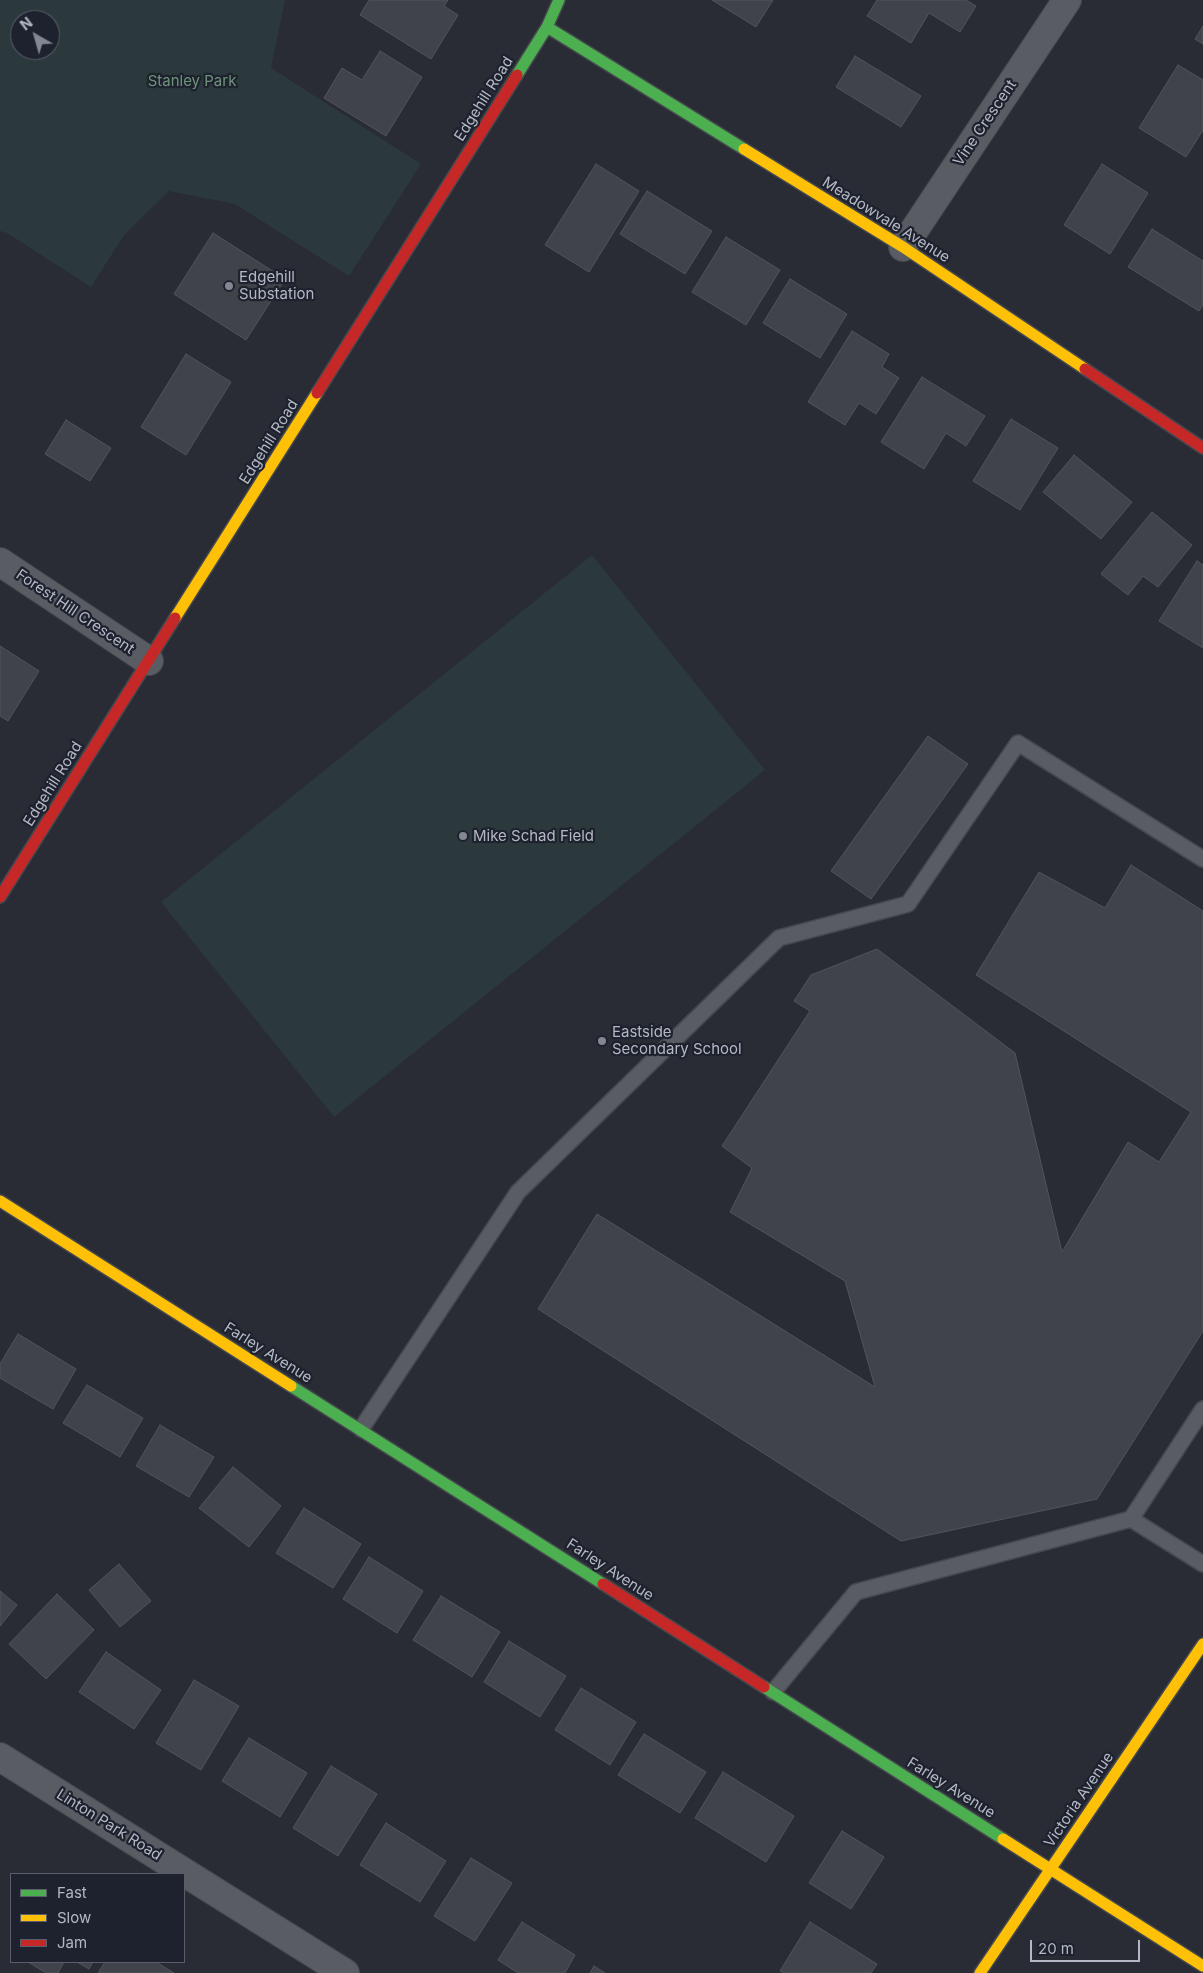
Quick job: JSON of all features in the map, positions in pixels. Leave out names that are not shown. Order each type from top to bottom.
[{"type":"street","name":"Edgehill Road","points":[[0,897],[547,27],[558,0]]},
{"type":"street","name":"Vine Crescent","points":[[903,247],[1067,0]]},
{"type":"street","name":"Meadowvale Avenue","points":[[547,27],[903,247],[1203,448]]},
{"type":"street","name":"Forest Hill Crescent","points":[[0,562],[149,662]]},
{"type":"street","name":"Farley Avenue","points":[[0,1201],[1203,1966]]},
{"type":"street","name":"Victoria Avenue","points":[[980,1973],[1203,1644]]},
{"type":"street","name":"Linton Park Road","points":[[0,1757],[345,1973]]},
{"type":"lane","points":[[360,1429],[518,1192],[779,938],[908,904],[1018,744],[1203,859]]},
{"type":"lane","points":[[773,1692],[856,1592],[1131,1519],[1203,1409]]},
{"type":"lane","points":[[1131,1519],[1203,1564]]},
{"type":"green space","name":"Stanley Park","points":[[0,0],[285,0],[271,68],[421,164],[349,276],[235,204],[169,191],[124,235],[91,287],[7,233],[0,231]]},
{"type":"green space","name":"Mike Schad Field","points":[[592,555],[765,770],[334,1117],[161,902]]},
{"type":"building","points":[[369,0],[448,0],[444,6],[458,15],[431,59],[360,15]]},
{"type":"building","points":[[712,0],[773,0],[756,27]]},
{"type":"building","points":[[877,0],[966,0],[976,6],[960,32],[929,13],[911,43],[867,16]]},
{"type":"building","points":[[1203,26],[1203,44],[1195,39]]},
{"type":"building","points":[[380,51],[422,77],[386,136],[324,98],[342,68],[362,80]]},
{"type":"building","points":[[855,56],[921,96],[901,127],[836,87]]},
{"type":"building","points":[[1178,65],[1203,80],[1203,130],[1186,157],[1139,128]]},
{"type":"building","points":[[596,164],[639,191],[589,272],[545,245]]},
{"type":"building","points":[[1102,164],[1148,193],[1110,254],[1064,225]]},
{"type":"building","points":[[647,191],[712,231],[685,274],[620,234]]},
{"type":"building","points":[[1152,229],[1203,261],[1203,305],[1199,311],[1128,267]]},
{"type":"building","name":"Edgehill Substation","points":[[213,233],[285,279],[246,340],[174,294]]},
{"type":"building","points":[[726,237],[780,270],[746,325],[692,292]]},
{"type":"building","points":[[790,279],[847,314],[820,358],[763,323]]},
{"type":"building","points":[[852,331],[889,354],[882,367],[899,378],[876,414],[859,403],[845,425],[808,402]]},
{"type":"building","points":[[186,354],[231,382],[186,455],[141,427]]},
{"type":"building","points":[[922,377],[985,416],[966,446],[946,433],[924,469],[881,442]]},
{"type":"building","points":[[1011,419],[1058,448],[1020,510],[973,481]]},
{"type":"building","points":[[66,420],[111,448],[90,481],[45,454]]},
{"type":"building","points":[[1074,455],[1132,502],[1101,539],[1043,492]]},
{"type":"building","points":[[1152,512],[1192,545],[1158,587],[1143,576],[1128,595],[1101,574]]},
{"type":"building","points":[[1197,561],[1203,565],[1203,648],[1159,621]]},
{"type":"building","points":[[0,646],[39,671],[8,721],[0,716]]},
{"type":"building","points":[[928,736],[968,764],[871,899],[831,871]]},
{"type":"building","points":[[1131,865],[1203,911],[1203,1331],[1097,1499],[901,1541],[538,1309],[597,1214],[875,1387],[845,1281],[730,1212],[752,1168],[722,1146],[810,1011],[794,1001],[811,975],[877,949],[1015,1053],[1062,1252],[1128,1142],[1159,1162],[1191,1112],[976,975],[1039,872],[1105,908]]},
{"type":"building","points":[[18,1334],[76,1369],[53,1409],[0,1378],[0,1364]]},
{"type":"building","points":[[87,1385],[143,1418],[120,1457],[63,1423]]},
{"type":"building","points":[[160,1425],[214,1457],[189,1497],[136,1466]]},
{"type":"building","points":[[233,1467],[281,1506],[249,1547],[199,1508]]},
{"type":"building","points":[[304,1508],[361,1544],[333,1588],[276,1553]]},
{"type":"building","points":[[369,1557],[423,1591],[397,1633],[343,1599]]},
{"type":"building","points":[[119,1564],[151,1601],[120,1627],[89,1590]]},
{"type":"building","points":[[0,1591],[17,1605],[0,1626]]},
{"type":"building","points":[[57,1594],[94,1630],[46,1679],[9,1644]]},
{"type":"building","points":[[441,1596],[500,1632],[472,1677],[413,1640]]},
{"type":"building","points":[[509,1641],[566,1676],[540,1717],[484,1682]]},
{"type":"building","points":[[106,1652],[161,1690],[134,1729],[79,1692]]},
{"type":"building","points":[[194,1680],[239,1706],[201,1770],[156,1743]]},
{"type":"building","points":[[581,1688],[636,1722],[610,1765],[555,1730]]},
{"type":"building","points":[[644,1734],[706,1772],[680,1813],[618,1775]]},
{"type":"building","points":[[249,1738],[307,1773],[280,1817],[222,1781]]},
{"type":"building","points":[[331,1766],[377,1794],[338,1856],[293,1828]]},
{"type":"building","points":[[723,1772],[794,1816],[766,1862],[695,1818]]},
{"type":"building","points":[[386,1823],[446,1861],[420,1902],[360,1865]]},
{"type":"building","points":[[842,1831],[884,1857],[851,1909],[809,1883]]},
{"type":"building","points":[[471,1858],[512,1883],[475,1941],[434,1916]]},
{"type":"building","points":[[522,1922],[575,1955],[565,1973],[518,1973],[498,1960]]},
{"type":"building","points":[[810,1922],[877,1964],[871,1973],[784,1973],[780,1971]]},
{"type":"building","points":[[30,1963],[63,1963],[58,1973],[46,1973]]},
{"type":"building","points":[[79,1963],[92,1963],[89,1969]]},
{"type":"building","points":[[104,1963],[158,1963],[174,1973],[98,1973]]},
{"type":"building","points":[[594,1966],[605,1973],[590,1973]]},
{"type":"traffic: fast","points":[[517,75],[547,27],[559,0]]},
{"type":"traffic: fast","points":[[547,27],[744,149]]},
{"type":"traffic: fast","points":[[291,1386],[603,1584]]},
{"type":"traffic: fast","points":[[764,1687],[1003,1839]]},
{"type":"traffic: slow","points":[[744,149],[903,247],[1085,369]]},
{"type":"traffic: slow","points":[[175,618],[317,393]]},
{"type":"traffic: slow","points":[[0,1201],[291,1386]]},
{"type":"traffic: slow","points":[[980,1973],[1203,1644]]},
{"type":"traffic: slow","points":[[1003,1839],[1203,1966]]},
{"type":"traffic: jam","points":[[317,393],[517,75]]},
{"type":"traffic: jam","points":[[1085,369],[1203,448]]},
{"type":"traffic: jam","points":[[0,897],[175,618]]},
{"type":"traffic: jam","points":[[603,1584],[764,1687]]},
{"type":"place","name":"Edgehill Substation","points":[[229,286]]},
{"type":"place","name":"Mike Schad Field","points":[[463,836]]},
{"type":"place","name":"Eastside Secondary School","points":[[602,1041]]}]
